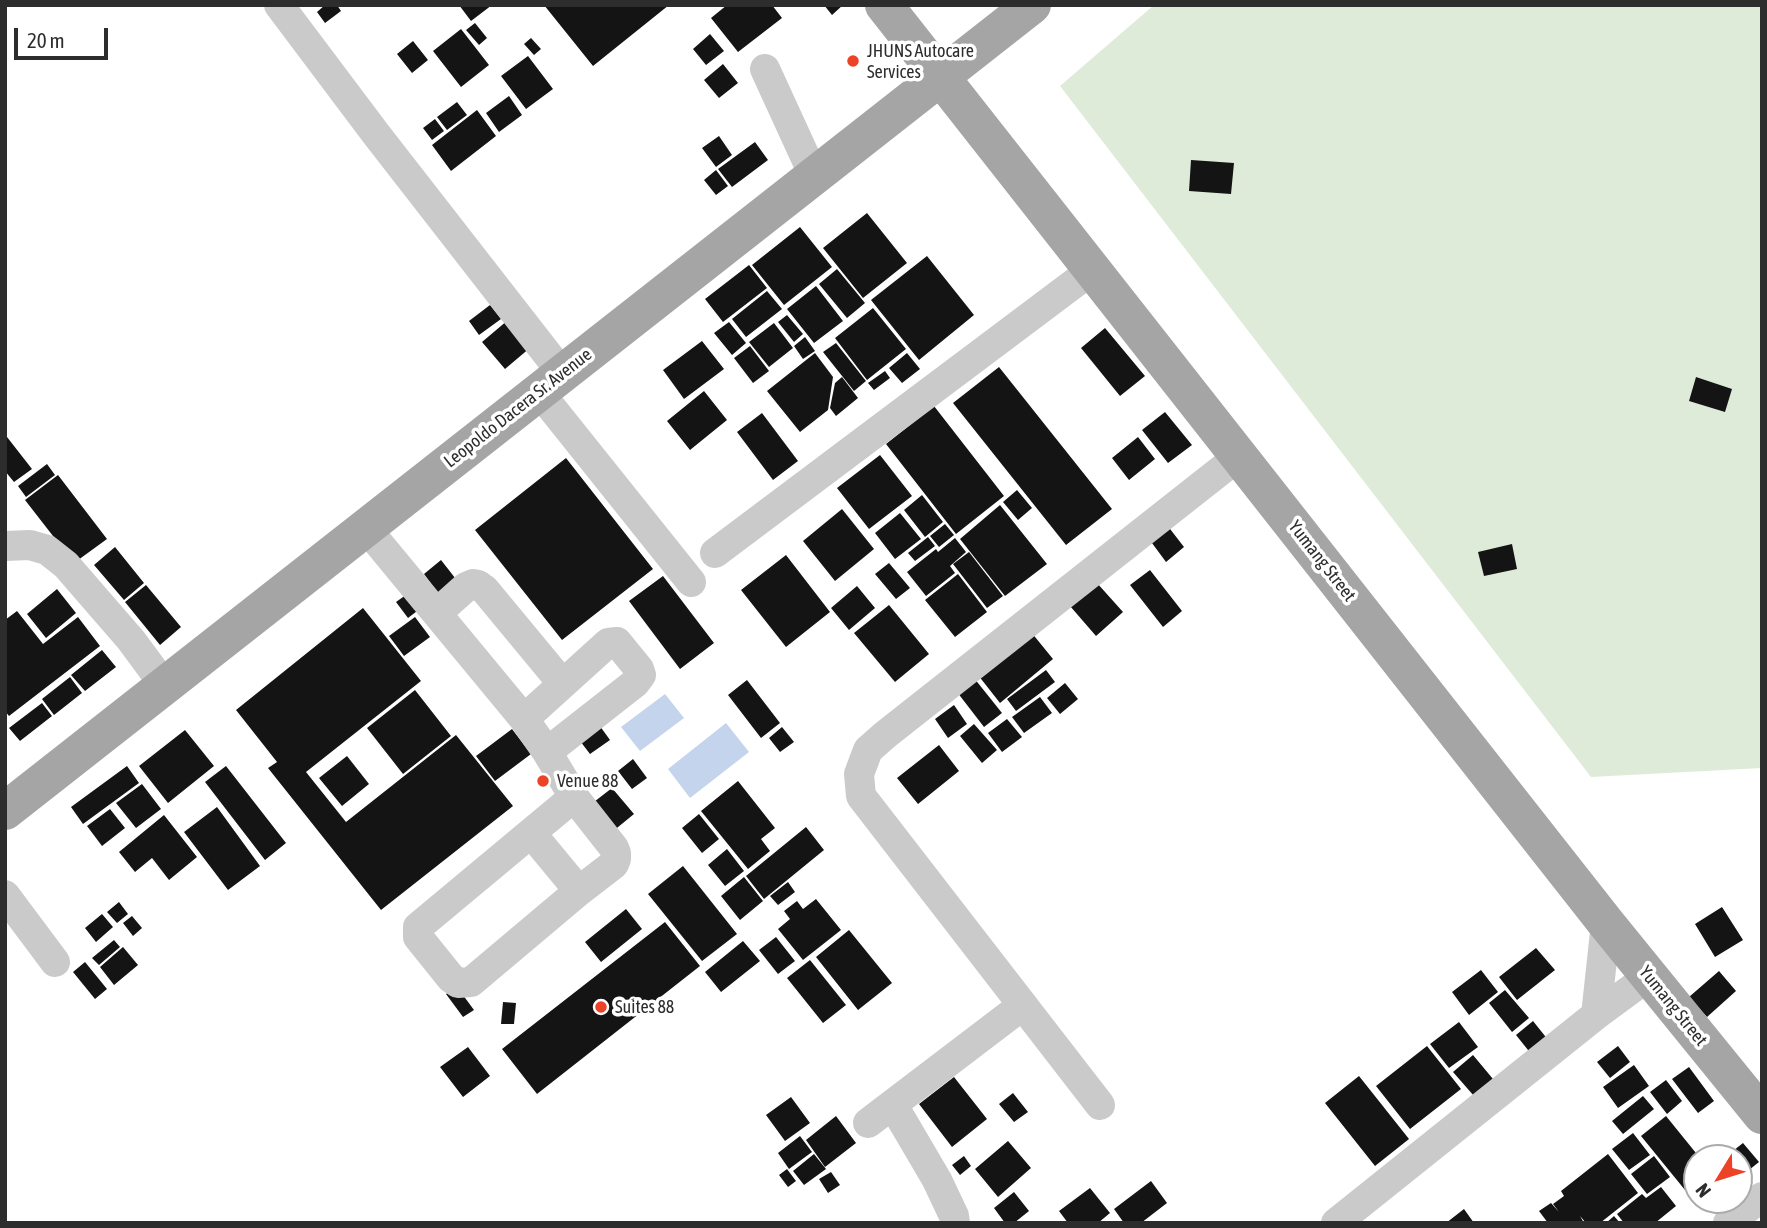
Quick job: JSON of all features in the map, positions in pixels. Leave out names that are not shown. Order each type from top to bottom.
[{"type":"main road","name":"Yumang Street","points":[[884,5],[1606,923],[1762,1115]]},
{"type":"main road","name":"Leopoldo Dacera Sr. Avenue","points":[[5,811],[814,176],[940,76],[1017,10]]},
{"type":"street","points":[[279,5],[368,123],[691,582]]},
{"type":"street","points":[[765,69],[814,176]]},
{"type":"street","points":[[715,554],[1092,270]]},
{"type":"street","points":[[1100,1105],[861,796],[859,775],[868,750],[885,735],[1239,456]]},
{"type":"street","points":[[366,528],[524,719],[574,797],[614,848],[614,864],[471,982],[458,983],[418,937],[418,927],[574,797]]},
{"type":"street","points":[[5,546],[30,545],[47,550],[66,565],[131,640],[165,686]]},
{"type":"street","points":[[436,612],[466,587],[478,585],[562,683]]},
{"type":"street","points":[[524,719],[608,643],[617,642],[639,668],[641,674],[635,683],[547,752]]},
{"type":"street","points":[[531,833],[579,891]]},
{"type":"street","points":[[5,895],[55,962]]},
{"type":"street","points":[[1597,1015],[1606,923]]},
{"type":"street","points":[[1336,1223],[1649,976]]},
{"type":"street","points":[[868,1123],[1023,1005]]},
{"type":"street","points":[[893,1105],[937,1180],[955,1223]]},
{"type":"street","points":[[1728,1223],[1762,1197]]},
{"type":"green space","points":[[1154,5],[1762,5],[1762,768],[1591,777],[1060,86]]},
{"type":"water","points":[[665,694],[684,718],[640,751],[621,727]]},
{"type":"water","points":[[726,723],[749,752],[690,798],[668,769]]},
{"type":"building","points":[[325,5],[337,5],[341,11],[325,23],[317,12]]},
{"type":"building","points":[[459,5],[492,5],[471,21]]},
{"type":"building","points":[[544,5],[669,5],[593,66]]},
{"type":"building","points":[[727,5],[772,5],[782,18],[738,52],[711,18]]},
{"type":"building","points":[[824,5],[843,5],[832,15]]},
{"type":"building","points":[[475,23],[487,38],[479,45],[466,30]]},
{"type":"building","points":[[461,29],[489,65],[461,87],[433,51]]},
{"type":"building","points":[[710,34],[724,51],[706,65],[693,49]]},
{"type":"building","points":[[531,38],[541,49],[534,55],[524,44]]},
{"type":"building","points":[[413,41],[428,60],[412,73],[397,54]]},
{"type":"building","points":[[528,56],[553,89],[526,109],[501,76]]},
{"type":"building","points":[[723,64],[738,83],[719,98],[704,80]]},
{"type":"building","points":[[509,96],[522,115],[499,132],[486,113]]},
{"type":"building","points":[[457,102],[467,115],[447,130],[437,117]]},
{"type":"building","points":[[477,110],[496,136],[451,171],[432,145]]},
{"type":"building","points":[[435,119],[444,131],[432,140],[423,128]]},
{"type":"building","points":[[719,136],[732,155],[716,167],[702,148]]},
{"type":"building","points":[[755,142],[768,160],[732,187],[718,169]]},
{"type":"building","points":[[1191,160],[1234,163],[1231,194],[1189,191]]},
{"type":"building","points":[[716,170],[728,186],[716,195],[704,180]]},
{"type":"building","points":[[867,213],[907,263],[863,298],[823,248]]},
{"type":"building","points":[[800,227],[832,267],[784,305],[752,265]]},
{"type":"building","points":[[927,256],[974,315],[919,360],[871,300]]},
{"type":"building","points":[[749,265],[767,288],[723,322],[705,299]]},
{"type":"building","points":[[837,269],[865,303],[847,318],[819,284]]},
{"type":"building","points":[[816,286],[843,321],[814,343],[787,309]]},
{"type":"building","points":[[767,291],[782,309],[746,337],[732,319]]},
{"type":"building","points":[[490,305],[501,319],[479,335],[469,321]]},
{"type":"building","points":[[873,308],[906,349],[867,380],[835,338]]},
{"type":"building","points":[[787,315],[803,334],[794,342],[778,322]]},
{"type":"building","points":[[508,320],[531,347],[505,369],[482,342]]},
{"type":"building","points":[[729,322],[746,343],[732,355],[714,333]]},
{"type":"building","points":[[774,323],[793,348],[769,367],[749,342]]},
{"type":"building","points":[[1105,328],[1145,376],[1120,396],[1081,348]]},
{"type":"building","points":[[805,337],[815,351],[803,359],[794,346]]},
{"type":"building","points":[[702,341],[724,369],[684,399],[663,370]]},
{"type":"building","points":[[836,343],[866,381],[854,391],[823,352]]},
{"type":"building","points":[[750,346],[769,371],[753,383],[734,358]]},
{"type":"building","points":[[815,353],[833,377],[828,410],[800,432],[767,391]]},
{"type":"building","points":[[907,353],[920,369],[902,383],[889,368]]},
{"type":"building","points":[[999,367],[1112,509],[1066,545],[953,403]]},
{"type":"building","points":[[885,371],[890,378],[874,390],[868,383]]},
{"type":"building","points":[[842,377],[858,398],[836,416],[830,408],[835,383]]},
{"type":"building","points":[[1696,377],[1732,389],[1725,412],[1689,401]]},
{"type":"building","points":[[704,391],[727,420],[690,450],[667,421]]},
{"type":"building","points":[[934,406],[1004,496],[956,534],[886,444]]},
{"type":"building","points":[[1165,412],[1192,445],[1168,463],[1142,430]]},
{"type":"building","points":[[762,413],[798,461],[773,480],[737,432]]},
{"type":"building","points":[[7,437],[32,469],[14,482],[5,471]]},
{"type":"building","points":[[1138,437],[1155,459],[1129,480],[1112,458]]},
{"type":"building","points":[[880,455],[912,496],[869,529],[837,488]]},
{"type":"building","points":[[566,458],[653,569],[562,640],[475,530]]},
{"type":"building","points":[[47,464],[55,475],[26,497],[18,486]]},
{"type":"building","points":[[58,475],[107,539],[74,563],[25,500]]},
{"type":"building","points":[[1017,490],[1032,508],[1018,520],[1003,502]]},
{"type":"building","points":[[922,495],[943,522],[925,537],[904,510]]},
{"type":"building","points":[[1000,505],[1047,564],[1005,596],[960,539]]},
{"type":"building","points":[[842,509],[874,549],[835,581],[803,541]]},
{"type":"building","points":[[900,513],[921,539],[895,559],[875,533]]},
{"type":"building","points":[[945,524],[954,535],[939,547],[930,536]]},
{"type":"building","points":[[1167,525],[1184,547],[1166,562],[1149,539]]},
{"type":"building","points":[[928,537],[935,546],[915,561],[908,553]]},
{"type":"building","points":[[955,538],[966,552],[950,566],[955,573],[926,596],[907,572]]},
{"type":"building","points":[[1512,544],[1517,569],[1484,576],[1478,552]]},
{"type":"building","points":[[115,547],[144,583],[124,600],[94,565]]},
{"type":"building","points":[[969,552],[1003,596],[987,608],[953,564]]},
{"type":"building","points":[[786,555],[830,612],[786,647],[741,590]]},
{"type":"building","points":[[441,560],[459,583],[441,597],[424,574]]},
{"type":"building","points":[[889,563],[910,588],[896,599],[875,574]]},
{"type":"building","points":[[1150,570],[1182,611],[1163,627],[1130,585]]},
{"type":"building","points":[[958,574],[987,612],[955,637],[925,600]]},
{"type":"building","points":[[663,576],[714,643],[680,669],[629,601]]},
{"type":"building","points":[[1097,583],[1123,612],[1096,636],[1070,606]]},
{"type":"building","points":[[146,585],[181,627],[160,645],[125,602]]},
{"type":"building","points":[[857,586],[875,608],[849,630],[831,608]]},
{"type":"building","points":[[57,589],[76,613],[46,638],[27,614]]},
{"type":"building","points":[[410,592],[421,608],[408,618],[396,602]]},
{"type":"building","points":[[889,605],[929,654],[895,682],[854,633]]},
{"type":"building","points":[[363,608],[421,681],[306,772],[346,822],[456,735],[513,806],[381,910],[268,768],[277,762],[236,710]]},
{"type":"building","points":[[17,611],[43,644],[78,617],[100,646],[9,716],[5,711],[5,620]]},
{"type":"building","points":[[415,617],[430,637],[404,656],[389,636]]},
{"type":"building","points":[[1031,632],[1053,659],[1000,703],[978,675]]},
{"type":"building","points":[[102,650],[116,667],[85,691],[71,675]]},
{"type":"building","points":[[1046,670],[1055,682],[1016,711],[1007,699]]},
{"type":"building","points":[[70,677],[82,693],[54,715],[42,699]]},
{"type":"building","points":[[974,678],[1002,713],[984,727],[957,692]]},
{"type":"building","points":[[747,680],[780,723],[761,738],[728,695]]},
{"type":"building","points":[[1065,683],[1078,699],[1060,714],[1047,698]]},
{"type":"building","points":[[415,690],[451,736],[403,774],[367,728]]},
{"type":"building","points":[[1040,697],[1052,713],[1024,733],[1012,717]]},
{"type":"building","points":[[42,703],[52,716],[20,741],[9,728]]},
{"type":"building","points":[[954,705],[967,724],[948,738],[935,719]]},
{"type":"building","points":[[1007,719],[1022,737],[1002,752],[988,733]]},
{"type":"building","points":[[597,722],[610,740],[590,754],[577,737]]},
{"type":"building","points":[[974,724],[997,750],[982,763],[960,736]]},
{"type":"building","points":[[782,727],[794,742],[780,752],[769,738]]},
{"type":"building","points":[[512,729],[531,754],[495,781],[476,756]]},
{"type":"building","points":[[185,730],[214,766],[168,803],[139,766]]},
{"type":"building","points":[[939,745],[959,771],[918,804],[897,778]]},
{"type":"building","points":[[347,756],[369,784],[342,806],[319,778]]},
{"type":"building","points":[[633,759],[647,778],[632,789],[618,771]]},
{"type":"building","points":[[127,766],[139,783],[83,824],[71,807]]},
{"type":"building","points":[[226,766],[286,843],[265,860],[205,782]]},
{"type":"building","points":[[738,781],[775,828],[761,839],[770,851],[748,869],[701,811]]},
{"type":"building","points":[[142,784],[161,809],[136,828],[116,803]]},
{"type":"building","points":[[612,788],[634,814],[612,832],[590,805]]},
{"type":"building","points":[[217,807],[260,866],[228,890],[184,832]]},
{"type":"building","points":[[110,809],[125,828],[102,846],[87,826]]},
{"type":"building","points":[[699,814],[719,839],[702,853],[682,828]]},
{"type":"building","points":[[164,815],[197,857],[169,880],[152,858],[135,872],[119,852]]},
{"type":"building","points":[[806,827],[824,850],[764,899],[746,876]]},
{"type":"building","points":[[727,849],[744,871],[725,886],[708,865]]},
{"type":"building","points":[[683,866],[737,934],[702,961],[648,894]]},
{"type":"building","points":[[744,877],[763,901],[740,920],[721,896]]},
{"type":"building","points":[[788,882],[795,892],[778,905],[770,896]]},
{"type":"building","points":[[816,899],[841,930],[803,960],[778,929],[790,919],[784,911],[797,901],[803,909]]},
{"type":"building","points":[[119,902],[128,914],[117,923],[107,912]]},
{"type":"building","points":[[1722,907],[1743,940],[1715,957],[1695,924]]},
{"type":"building","points":[[626,909],[642,929],[601,962],[585,942]]},
{"type":"building","points":[[102,914],[113,927],[96,942],[85,928]]},
{"type":"building","points":[[132,916],[142,928],[133,936],[123,923]]},
{"type":"building","name":"Suites 88","points":[[665,922],[700,966],[537,1094],[502,1049]]},
{"type":"building","points":[[849,930],[892,983],[858,1010],[816,957]]},
{"type":"building","points":[[776,937],[795,961],[778,974],[759,950]]},
{"type":"building","points":[[114,940],[120,947],[99,965],[92,958]]},
{"type":"building","points":[[743,941],[760,961],[721,992],[705,972]]},
{"type":"building","points":[[123,947],[138,965],[114,985],[100,967]]},
{"type":"building","points":[[1536,948],[1555,970],[1517,1000],[1499,977]]},
{"type":"building","points":[[810,960],[846,1005],[823,1023],[787,978]]},
{"type":"building","points":[[85,962],[107,989],[95,999],[73,972]]},
{"type":"building","points":[[1481,970],[1498,992],[1469,1015],[1452,992]]},
{"type":"building","points":[[1719,971],[1736,991],[1707,1017],[1689,997]]},
{"type":"building","points":[[457,987],[474,1010],[463,1017],[446,994]]},
{"type":"building","points":[[1505,990],[1529,1018],[1512,1032],[1489,1003]]},
{"type":"building","points":[[503,1002],[516,1003],[514,1024],[501,1024]]},
{"type":"building","points":[[1533,1021],[1549,1041],[1532,1055],[1516,1035]]},
{"type":"building","points":[[1459,1022],[1478,1047],[1449,1068],[1430,1044]]},
{"type":"building","points":[[1427,1046],[1461,1089],[1410,1129],[1376,1086]]},
{"type":"building","points":[[1618,1046],[1630,1062],[1610,1078],[1597,1062]]},
{"type":"building","points":[[468,1047],[490,1076],[463,1097],[440,1067]]},
{"type":"building","points":[[1473,1055],[1493,1079],[1474,1096],[1453,1072]]},
{"type":"building","points":[[1634,1065],[1649,1086],[1618,1108],[1603,1087]]},
{"type":"building","points":[[1689,1067],[1714,1101],[1698,1113],[1672,1079]]},
{"type":"building","points":[[1359,1076],[1409,1139],[1375,1166],[1325,1103]]},
{"type":"building","points":[[954,1077],[987,1119],[952,1147],[919,1104]]},
{"type":"building","points":[[1666,1080],[1682,1101],[1667,1114],[1650,1092]]},
{"type":"building","points":[[1013,1093],[1028,1112],[1014,1122],[999,1104]]},
{"type":"building","points":[[1643,1096],[1654,1109],[1623,1134],[1612,1121]]},
{"type":"building","points":[[791,1097],[810,1123],[785,1141],[766,1115]]},
{"type":"building","points":[[836,1116],[856,1143],[825,1167],[806,1140]]},
{"type":"building","points":[[1666,1116],[1689,1144],[1683,1144],[1683,1188],[1641,1136]]},
{"type":"building","points":[[1633,1133],[1650,1155],[1629,1170],[1612,1149]]},
{"type":"building","points":[[800,1136],[812,1152],[789,1169],[778,1153]]},
{"type":"building","points":[[1008,1141],[1031,1168],[998,1197],[975,1169]]},
{"type":"building","points":[[814,1154],[826,1169],[804,1185],[793,1171]]},
{"type":"building","points":[[1608,1154],[1638,1193],[1600,1223],[1586,1223],[1580,1216],[1584,1223],[1548,1223],[1539,1211],[1551,1203],[1559,1212],[1553,1204],[1564,1196],[1561,1191]]},
{"type":"building","points":[[1753,1155],[1759,1162],[1753,1167]]},
{"type":"building","points":[[964,1156],[971,1166],[960,1175],[952,1165]]},
{"type":"building","points":[[1654,1156],[1670,1177],[1647,1194],[1631,1174]]},
{"type":"building","points":[[787,1169],[796,1181],[788,1187],[779,1175]]},
{"type":"building","points":[[831,1172],[840,1185],[828,1193],[819,1179]]},
{"type":"building","points":[[1151,1181],[1167,1203],[1141,1223],[1124,1223],[1114,1209]]},
{"type":"building","points":[[1661,1187],[1676,1206],[1655,1223],[1624,1223],[1617,1214],[1642,1194],[1646,1198]]},
{"type":"building","points":[[1090,1188],[1110,1213],[1098,1223],[1068,1223],[1059,1211]]},
{"type":"building","points":[[1014,1192],[1029,1211],[1014,1223],[1005,1223],[994,1208]]},
{"type":"building","points":[[1464,1209],[1474,1223],[1446,1223]]},
{"type":"building","points":[[1614,1216],[1620,1223],[1606,1223]]},
{"type":"place","name":"JHUNS Autocare Services","points":[[853,61]]},
{"type":"place","name":"Venue 88","points":[[543,781]]},
{"type":"place","name":"Suites 88","points":[[601,1007]]}]
